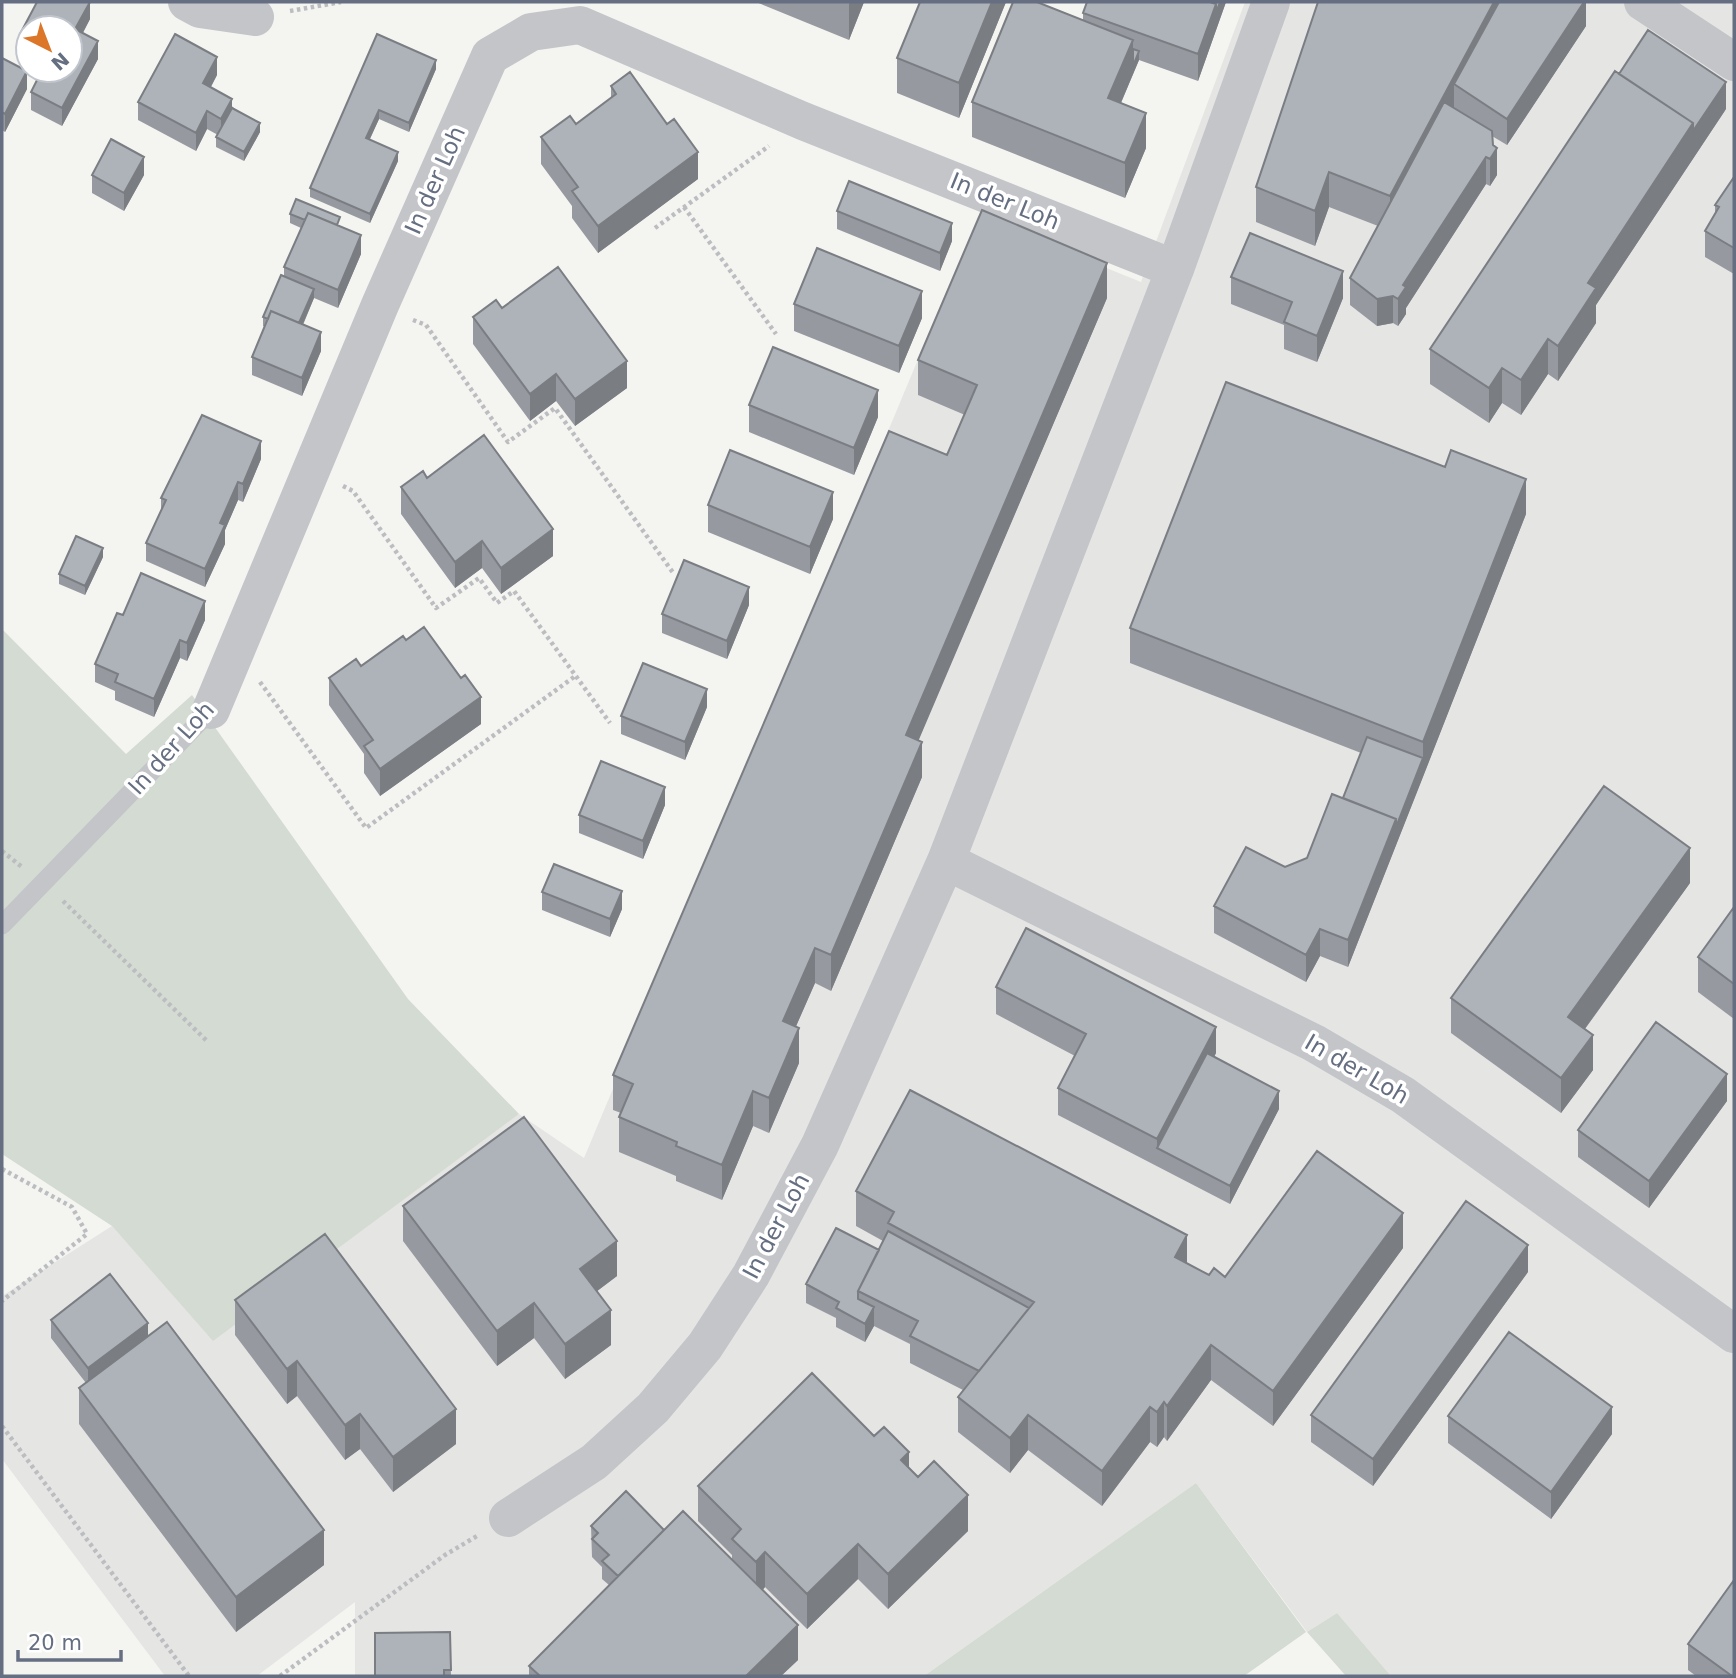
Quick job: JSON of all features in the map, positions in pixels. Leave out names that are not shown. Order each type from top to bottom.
[{"type":"street","points":[[187,2],[200,9],[255,17]]},
{"type":"street","name":"In der Loh","points":[[508,1518],[594,1461],[653,1408],[705,1346],[751,1275],[820,1145],[946,861],[1175,269],[1271,2]]},
{"type":"street","points":[[1643,2],[1734,62]]},
{"type":"street","name":"In der Loh","points":[[211,710],[380,305],[490,57],[531,32],[580,25],[803,121],[1175,269]]},
{"type":"street","name":"In der Loh","points":[[946,861],[1314,1043],[1403,1095],[1734,1334]]},
{"type":"lane","name":"In der Loh","points":[[2,925],[211,710]]},
{"type":"path","points":[[255,17],[341,2]]},
{"type":"path","points":[[655,228],[803,121]]},
{"type":"path","points":[[684,207],[776,334]]},
{"type":"path","points":[[380,305],[426,326],[508,442],[555,408],[674,574]]},
{"type":"path","points":[[312,471],[353,491],[436,608],[479,578],[497,603],[514,591],[610,723]]},
{"type":"path","points":[[236,649],[366,828],[574,677]]},
{"type":"path","points":[[2,851],[44,882],[208,1042]]},
{"type":"path","points":[[2,1169],[72,1207],[87,1234],[2,1301]]},
{"type":"path","points":[[2,1426],[189,1676]]},
{"type":"path","points":[[280,1676],[446,1555],[508,1518]]},
{"type":"shaded area","points":[[1245,2],[1734,2],[1734,1676],[1391,1676],[1337,1613],[1307,1632],[1196,1483],[924,1676],[355,1676],[355,1602],[257,1676],[165,1676],[2,1459],[2,1296],[112,1226],[213,1340],[519,1114],[584,1158],[978,216],[1141,282]]},
{"type":"shaded area","points":[[2,629],[126,754],[192,695],[408,999],[519,1114],[213,1341],[112,1226],[2,1154]]},
{"type":"shaded area","points":[[1196,1483],[1306,1632],[1244,1676],[924,1676]]},
{"type":"shaded area","points":[[1337,1613],[1391,1676],[1346,1676],[1307,1632]]},
{"type":"building","points":[[37,2],[90,2],[83,14],[31,14]]},
{"type":"building","points":[[920,2],[992,2],[959,83],[897,58]]},
{"type":"building","points":[[1013,2],[1037,2],[1133,40],[1108,98],[1146,113],[1125,163],[972,102]]},
{"type":"building","points":[[1087,2],[1216,4],[1198,54],[1083,13]]},
{"type":"building","points":[[1318,2],[1494,2],[1390,196],[1329,172],[1315,211],[1256,187]]},
{"type":"building","points":[[1499,2],[1584,2],[1507,119],[1454,84]]},
{"type":"building","points":[[1648,30],[1726,82],[1693,131],[1693,123],[1619,74]]},
{"type":"building","points":[[84,34],[98,41],[84,67]]},
{"type":"building","points":[[175,34],[217,57],[203,83],[232,99],[221,119],[207,111],[196,133],[138,102]]},
{"type":"building","points":[[377,34],[436,60],[409,123],[379,110],[366,138],[398,152],[370,214],[310,188]]},
{"type":"building","points":[[1133,49],[1139,51],[1133,66]]},
{"type":"building","points":[[2,58],[14,64],[14,84],[20,84],[5,114],[2,112]]},
{"type":"building","points":[[1615,71],[1693,123],[1588,283],[1596,288],[1558,346],[1548,339],[1521,380],[1502,368],[1489,388],[1430,349]]},
{"type":"building","points":[[630,72],[667,124],[674,119],[698,152],[598,226],[572,191],[578,187],[541,137],[570,116],[576,124],[616,94],[611,86]]},
{"type":"building","points":[[35,84],[75,84],[62,108],[31,92]]},
{"type":"building","points":[[1444,102],[1492,131],[1493,145],[1497,148],[1490,159],[1486,157],[1403,285],[1406,287],[1398,299],[1393,296],[1377,299],[1350,278]]},
{"type":"building","points":[[232,108],[260,123],[244,152],[216,137]]},
{"type":"building","points":[[111,139],[144,157],[124,193],[92,175]]},
{"type":"building","points":[[1734,177],[1734,248],[1705,231],[1719,207],[1715,205]]},
{"type":"building","points":[[849,181],[952,223],[940,253],[837,211]]},
{"type":"building","points":[[296,199],[340,217],[337,225],[308,213],[305,220],[290,214]]},
{"type":"building","points":[[982,210],[1107,263],[906,735],[922,742],[831,955],[815,948],[783,1021],[799,1028],[769,1098],[753,1091],[722,1165],[676,1146],[677,1142],[619,1117],[633,1084],[613,1075],[889,431],[947,455],[977,385],[918,360]]},
{"type":"building","points":[[308,213],[361,235],[338,290],[284,267]]},
{"type":"building","points":[[1250,233],[1343,271],[1317,336],[1284,322],[1292,302],[1231,277]]},
{"type":"building","points":[[817,248],[922,291],[899,346],[794,304]]},
{"type":"building","points":[[558,267],[627,361],[575,399],[556,374],[530,394],[473,317],[496,300],[502,308]]},
{"type":"building","points":[[281,275],[314,289],[299,323],[271,311],[268,319],[263,317]]},
{"type":"building","points":[[271,311],[321,332],[302,378],[252,357]]},
{"type":"building","points":[[773,347],[878,390],[854,448],[749,405]]},
{"type":"building","points":[[1226,382],[1445,467],[1451,450],[1526,479],[1423,742],[1130,628]]},
{"type":"building","points":[[202,415],[261,441],[243,484],[238,482],[220,523],[225,525],[205,569],[146,543],[166,500],[161,498]]},
{"type":"building","points":[[484,435],[553,529],[501,568],[482,541],[455,562],[401,487],[423,471],[427,478]]},
{"type":"building","points":[[730,450],[833,492],[810,547],[708,505]]},
{"type":"building","points":[[76,536],[103,548],[85,586],[59,574]]},
{"type":"building","points":[[684,560],[749,587],[727,641],[662,614]]},
{"type":"building","points":[[141,573],[205,601],[187,643],[180,640],[154,699],[115,682],[118,674],[95,664],[117,613],[123,615]]},
{"type":"building","points":[[424,627],[461,678],[465,675],[481,697],[380,769],[364,746],[373,740],[329,678],[356,659],[361,666],[403,636],[406,640]]},
{"type":"building","points":[[643,663],[707,689],[685,742],[621,716]]},
{"type":"building","points":[[1367,737],[1423,758],[1396,827],[1396,819],[1343,798]]},
{"type":"building","points":[[601,761],[665,787],[643,841],[579,815]]},
{"type":"building","points":[[1604,786],[1690,848],[1568,1017],[1593,1035],[1561,1078],[1451,998]]},
{"type":"building","points":[[1332,794],[1396,819],[1348,940],[1320,929],[1306,955],[1214,906],[1246,847],[1285,867],[1307,858]]},
{"type":"building","points":[[554,864],[622,891],[610,919],[542,892]]},
{"type":"building","points":[[1734,907],[1734,984],[1698,957]]},
{"type":"building","points":[[1026,928],[1216,1027],[1157,1139],[1058,1088],[1086,1034],[996,987]]},
{"type":"building","points":[[1656,1022],[1727,1074],[1649,1181],[1578,1130]]},
{"type":"building","points":[[1207,1053],[1279,1091],[1230,1186],[1157,1148]]},
{"type":"building","points":[[910,1090],[1187,1235],[1175,1257],[1209,1275],[1214,1268],[1225,1277],[1317,1151],[1403,1213],[1273,1391],[1211,1345],[1167,1406],[1164,1402],[1157,1412],[1150,1407],[1102,1471],[1028,1415],[1010,1438],[958,1397],[1034,1302],[888,1223],[894,1212],[856,1191]]},
{"type":"building","points":[[524,1117],[617,1241],[580,1269],[611,1310],[565,1344],[534,1303],[497,1331],[403,1206]]},
{"type":"building","points":[[1466,1201],[1528,1245],[1373,1459],[1311,1415]]},
{"type":"building","points":[[836,1228],[879,1250],[858,1291],[858,1299],[874,1307],[865,1324],[836,1308],[839,1302],[806,1284]]},
{"type":"building","points":[[888,1231],[1029,1308],[979,1371],[910,1336],[918,1321],[858,1291]]},
{"type":"building","points":[[325,1234],[456,1409],[393,1457],[360,1414],[345,1425],[297,1361],[287,1369],[235,1300]]},
{"type":"building","points":[[110,1274],[148,1323],[88,1368],[51,1320]]},
{"type":"building","points":[[167,1322],[324,1530],[236,1597],[79,1388]]},
{"type":"building","points":[[1509,1332],[1612,1407],[1551,1492],[1448,1416]]},
{"type":"building","points":[[812,1373],[874,1436],[884,1427],[909,1452],[901,1460],[918,1477],[934,1461],[968,1495],[888,1574],[858,1544],[807,1594],[765,1552],[756,1562],[732,1539],[741,1529],[698,1486]]},
{"type":"building","points":[[626,1491],[664,1530],[618,1576],[602,1561],[609,1555],[592,1539],[598,1533],[591,1526]]},
{"type":"building","points":[[683,1511],[798,1625],[746,1676],[540,1676],[529,1666]]},
{"type":"building","points":[[1734,1580],[1734,1676],[1732,1676],[1688,1644]]},
{"type":"building","points":[[450,1632],[451,1670],[444,1670],[444,1676],[375,1676],[375,1633]]}]
